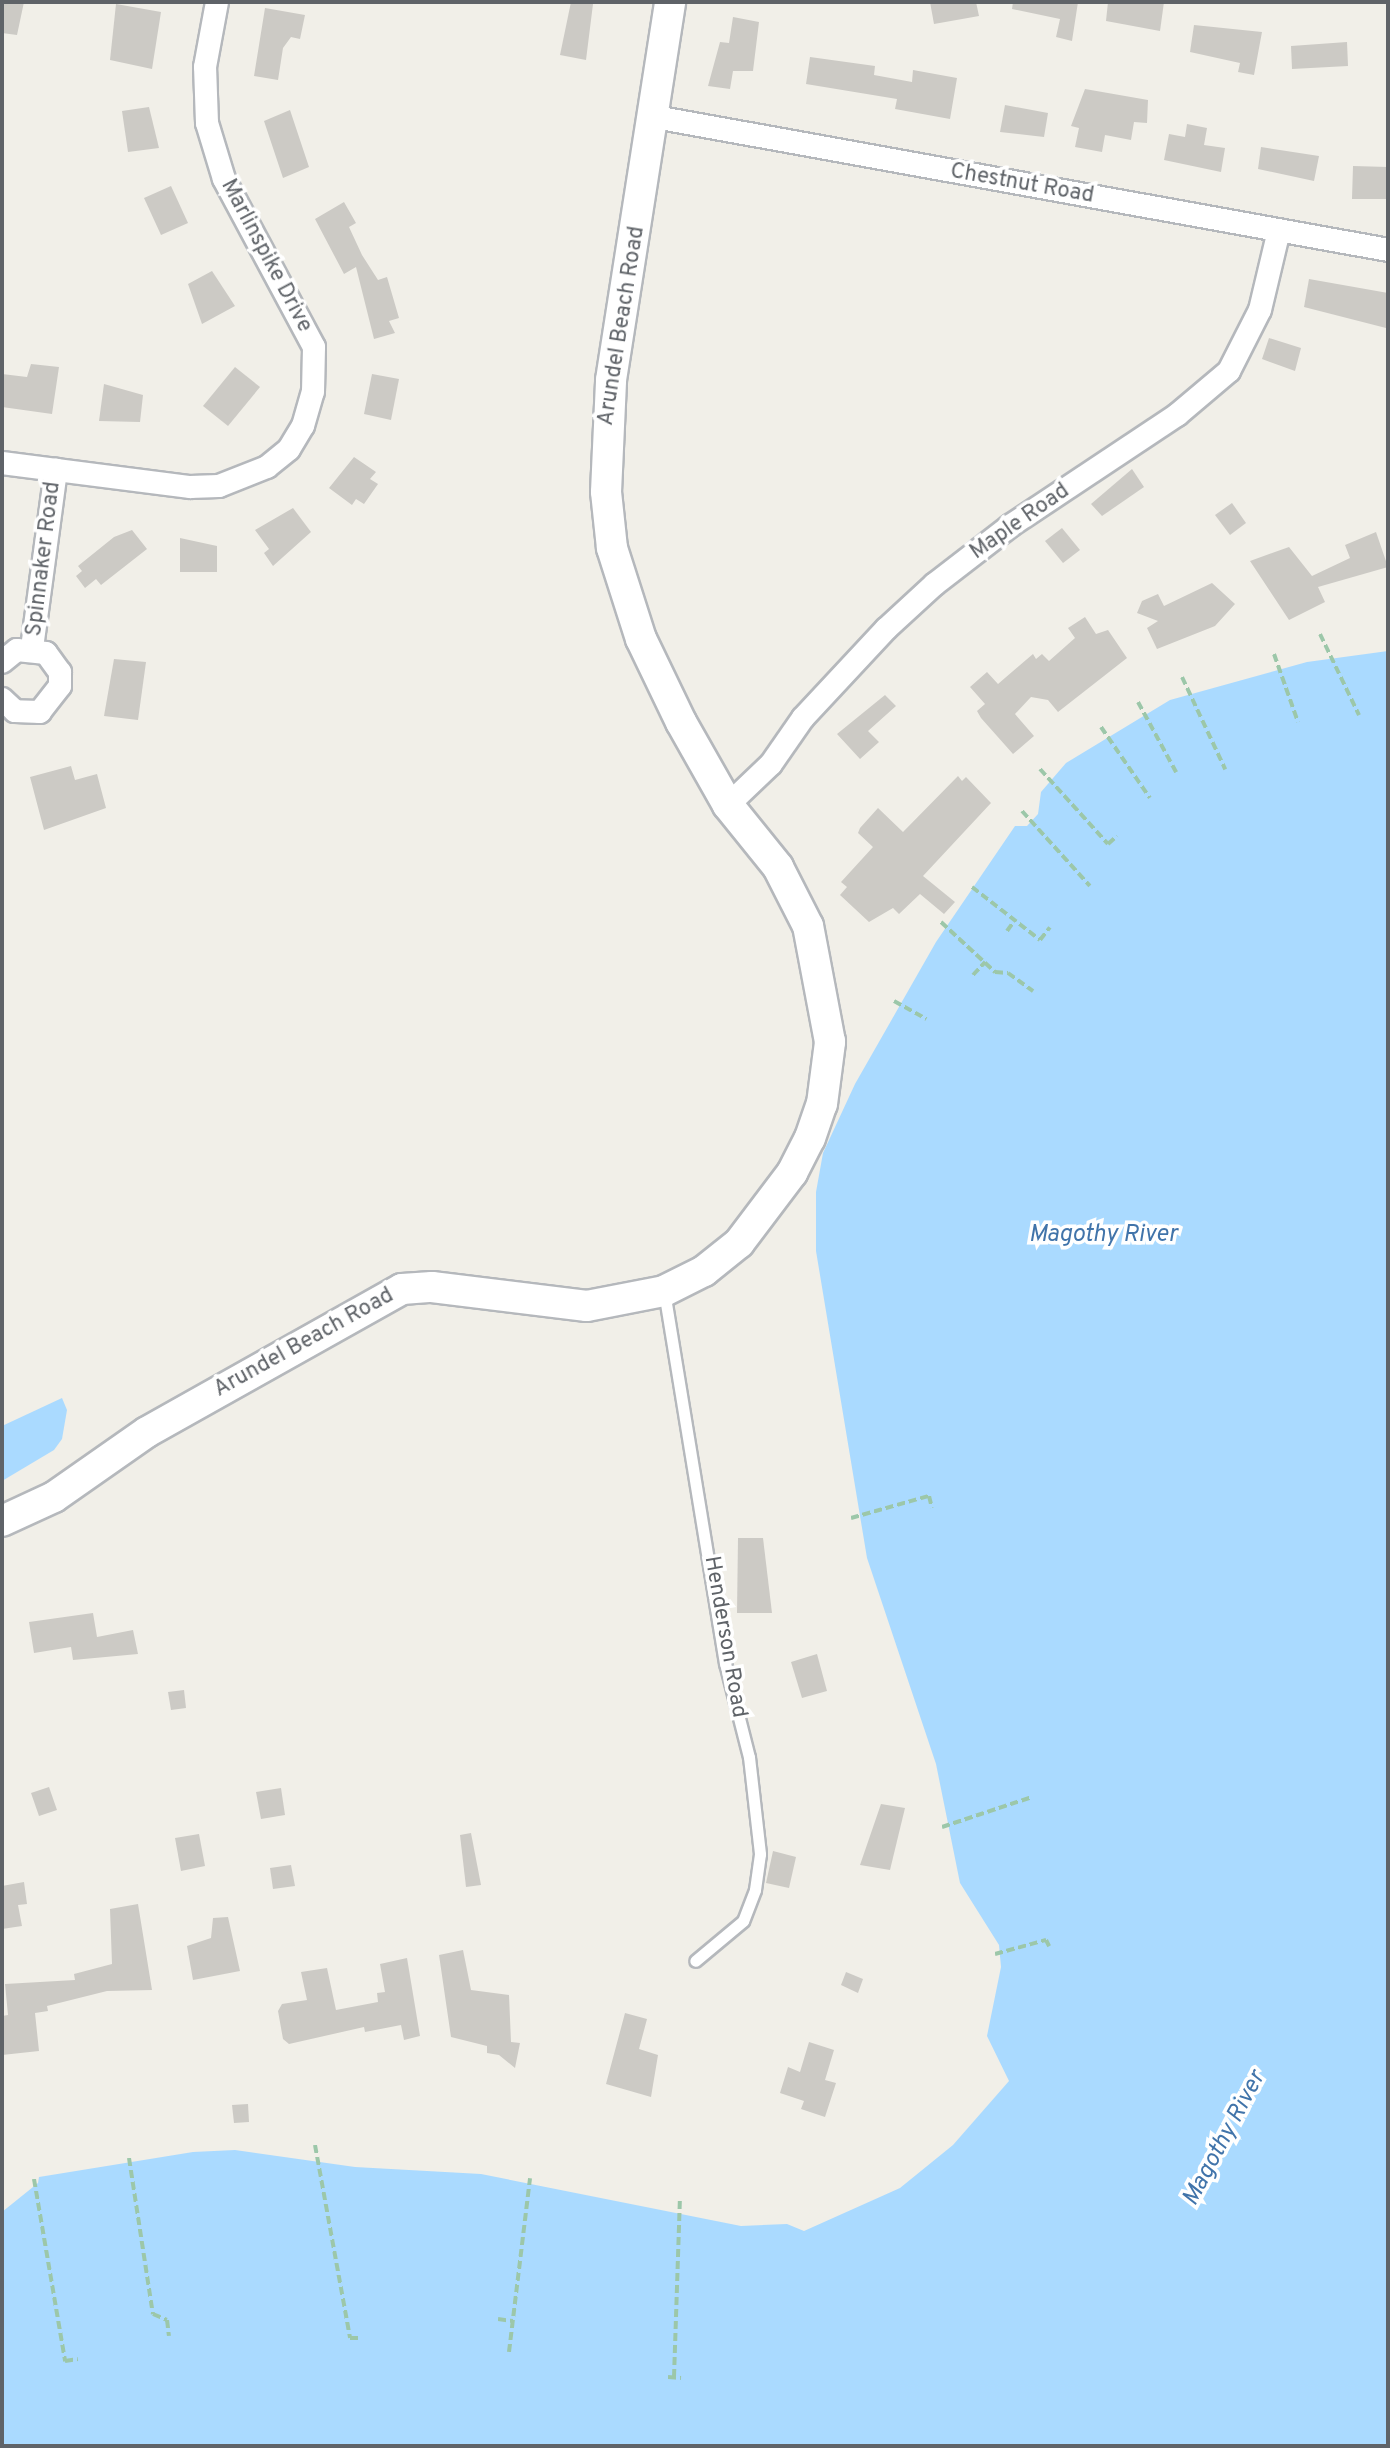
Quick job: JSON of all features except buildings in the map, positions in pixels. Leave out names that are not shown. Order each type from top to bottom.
[{"type":"street","name":"Marlinspike Drive","points":[[2,463],[219,486],[267,467],[289,449],[303,426],[313,392],[314,347],[224,179],[207,123],[205,67],[217,2]]},
{"type":"street","name":"Arundel Beach Road","points":[[2,1521],[54,1497],[147,1432],[402,1289],[432,1287],[587,1306],[664,1291],[704,1271],[739,1243],[767,1208],[810,1138],[828,1073],[822,984],[808,926],[778,867],[728,805],[641,639],[612,548],[606,492],[611,380],[655,117],[670,2]]},
{"type":"street","name":"Chestnut Road","points":[[655,117],[1388,250]]},
{"type":"street","name":"Maple Road","points":[[728,805],[771,764],[803,718],[886,629],[935,584],[1010,526],[1177,415],[1229,371],[1260,310],[1279,230]]},
{"type":"street","name":"Spinnaker Road","points":[[32,648],[56,470]]},
{"type":"street","name":"Spinnaker Road","points":[[2,662],[17,650],[32,648],[56,664],[57,697],[40,712],[26,714],[2,699]]},
{"type":"lane","name":"Henderson Road","points":[[664,1291],[725,1663],[749,1757],[760,1854],[755,1890],[743,1921],[695,1961]]},
{"type":"path","points":[[1320,634],[1359,715]]},
{"type":"path","points":[[1274,654],[1298,722]]},
{"type":"path","points":[[1182,677],[1225,769]]},
{"type":"path","points":[[1138,702],[1176,772]]},
{"type":"path","points":[[1101,727],[1150,798]]},
{"type":"path","points":[[1040,769],[1108,844],[1117,836]]},
{"type":"path","points":[[1022,811],[1090,886]]},
{"type":"path","points":[[972,887],[1040,940],[1050,927]]},
{"type":"path","points":[[1007,931],[1015,920]]},
{"type":"path","points":[[941,922],[985,962],[1033,991]]},
{"type":"path","points":[[973,975],[985,962]]},
{"type":"path","points":[[894,1001],[926,1019]]},
{"type":"path","points":[[851,1518],[929,1496],[932,1508]]},
{"type":"path","points":[[942,1827],[1031,1793],[1032,1797]]},
{"type":"path","points":[[995,1954],[1046,1940],[1049,1946]]},
{"type":"path","points":[[315,2145],[350,2338],[358,2338]]},
{"type":"path","points":[[129,2158],[153,2314],[167,2320],[169,2336]]},
{"type":"path","points":[[509,2352],[530,2178]]},
{"type":"path","points":[[34,2179],[65,2361],[78,2359]]},
{"type":"path","points":[[680,2199],[671,2377],[681,2378]]},
{"type":"path","points":[[498,2319],[513,2321]]},
{"type":"water","name":"Magothy River","points":[[1388,651],[1388,2446],[2,2446],[2,2212],[38,2183],[39,2177],[193,2152],[235,2150],[355,2167],[481,2174],[741,2226],[787,2224],[804,2231],[900,2188],[953,2145],[1009,2081],[987,2036],[1001,1967],[999,1945],[960,1883],[936,1764],[867,1558],[816,1251],[816,1192],[823,1153],[855,1084],[936,942],[1015,826],[1027,826],[1038,814],[1041,792],[1066,763],[1170,700],[1307,662]]},
{"type":"water","points":[[62,1398],[67,1410],[62,1439],[54,1450],[2,1481],[2,1426]]}]
